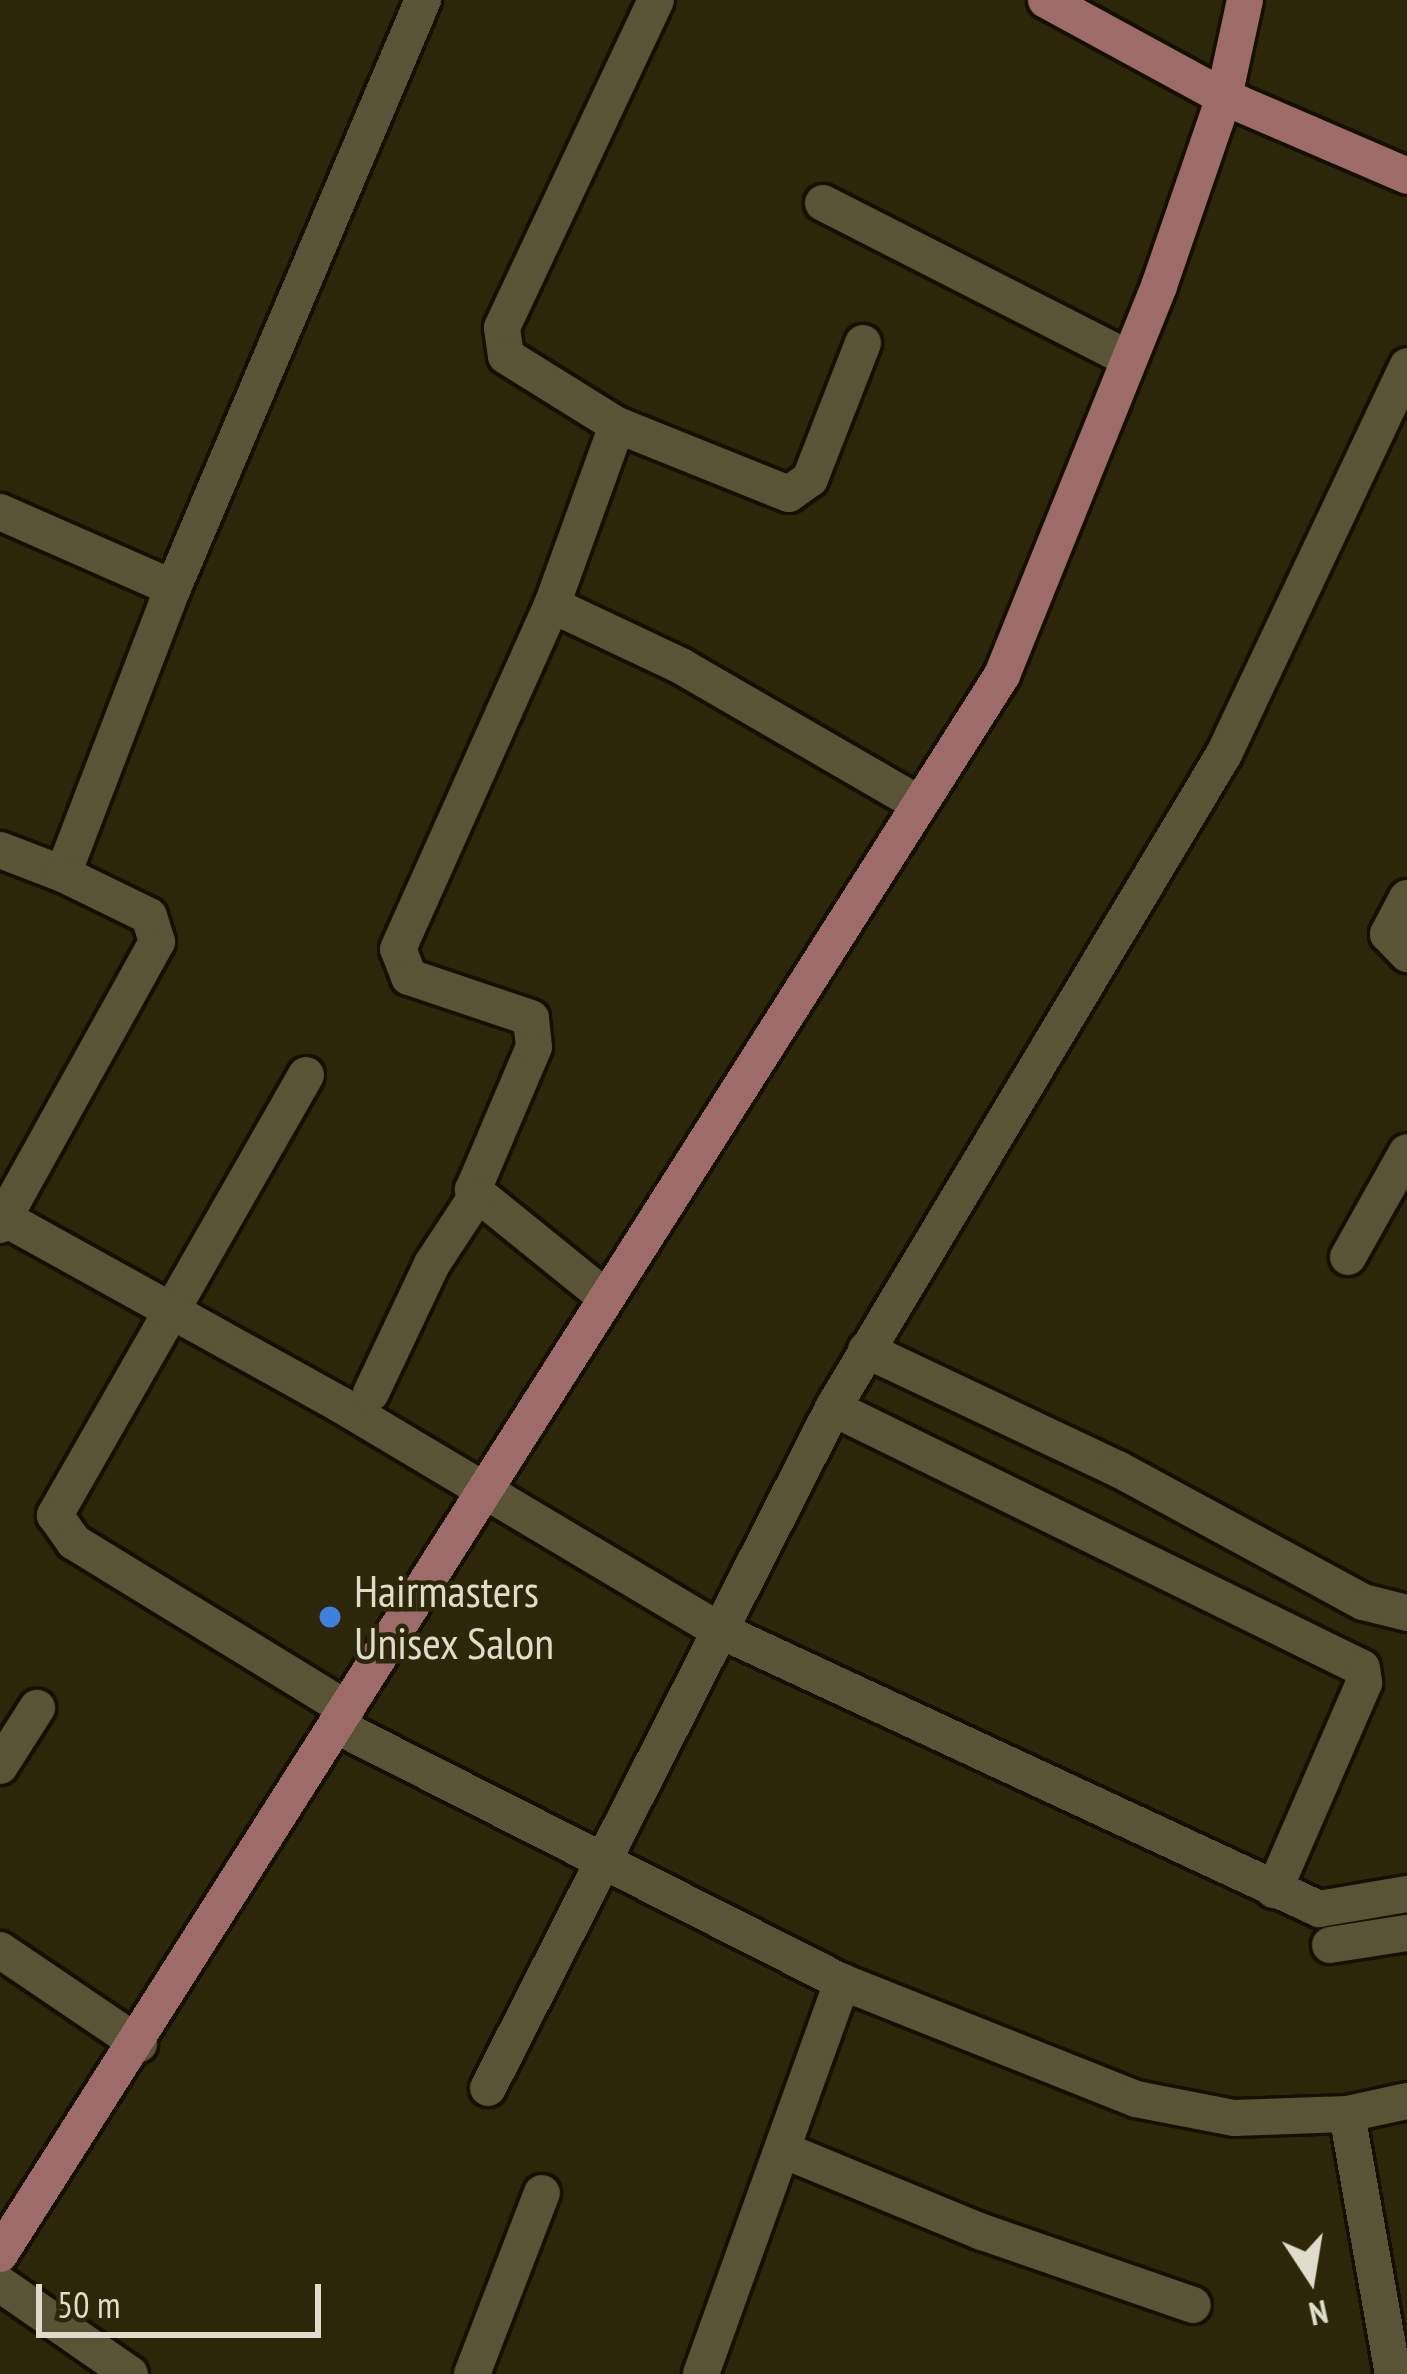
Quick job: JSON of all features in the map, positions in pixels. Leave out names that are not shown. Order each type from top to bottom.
[{"type":"main road","points":[[1046,0],[1224,97],[1407,176]]},
{"type":"main road","points":[[0,2254],[488,1495],[604,1296],[1002,675],[1129,359],[1224,97],[1246,0]]},
{"type":"street","points":[[63,874],[173,588],[422,0]]},
{"type":"street","points":[[656,0],[500,338],[512,361],[617,425],[789,494],[810,479],[863,344]]},
{"type":"street","points":[[823,203],[1129,359]]},
{"type":"street","points":[[488,2089],[832,1408],[1224,754],[1407,366]]},
{"type":"street","points":[[371,1393],[432,1264],[476,1197],[474,1179],[536,1030],[521,1013],[409,977],[398,949],[552,605],[617,425]]},
{"type":"street","points":[[0,512],[173,588]]},
{"type":"street","points":[[552,605],[681,666],[919,803]]},
{"type":"street","points":[[0,850],[149,916],[157,942],[2,1221],[170,1307],[717,1629],[1319,1909],[1407,1894]]},
{"type":"street","points":[[1407,898],[1388,934],[1407,953]]},
{"type":"street","points":[[306,1075],[56,1502],[63,1533],[342,1718],[605,1865],[842,1982],[1191,2115],[1347,2114],[1407,2101]]},
{"type":"street","points":[[1348,1257],[1407,1152]]},
{"type":"street","points":[[476,1197],[604,1296]]},
{"type":"street","points":[[866,1350],[1118,1469],[1363,1602],[1407,1613]]},
{"type":"street","points":[[832,1408],[1362,1668],[1364,1683],[1274,1890]]},
{"type":"street","points":[[0,1766],[38,1708]]},
{"type":"street","points":[[1330,1945],[1407,1933]]},
{"type":"street","points":[[0,1950],[139,2044]]},
{"type":"street","points":[[701,2374],[842,1982]]},
{"type":"street","points":[[1347,2114],[1393,2374]]},
{"type":"street","points":[[784,2150],[982,2232],[1193,2305]]},
{"type":"street","points":[[472,2374],[542,2193]]},
{"type":"street","points":[[0,2284],[130,2374]]},
{"type":"place","name":"Hairmasters Unisex Salon","points":[[330,1617]]}]
